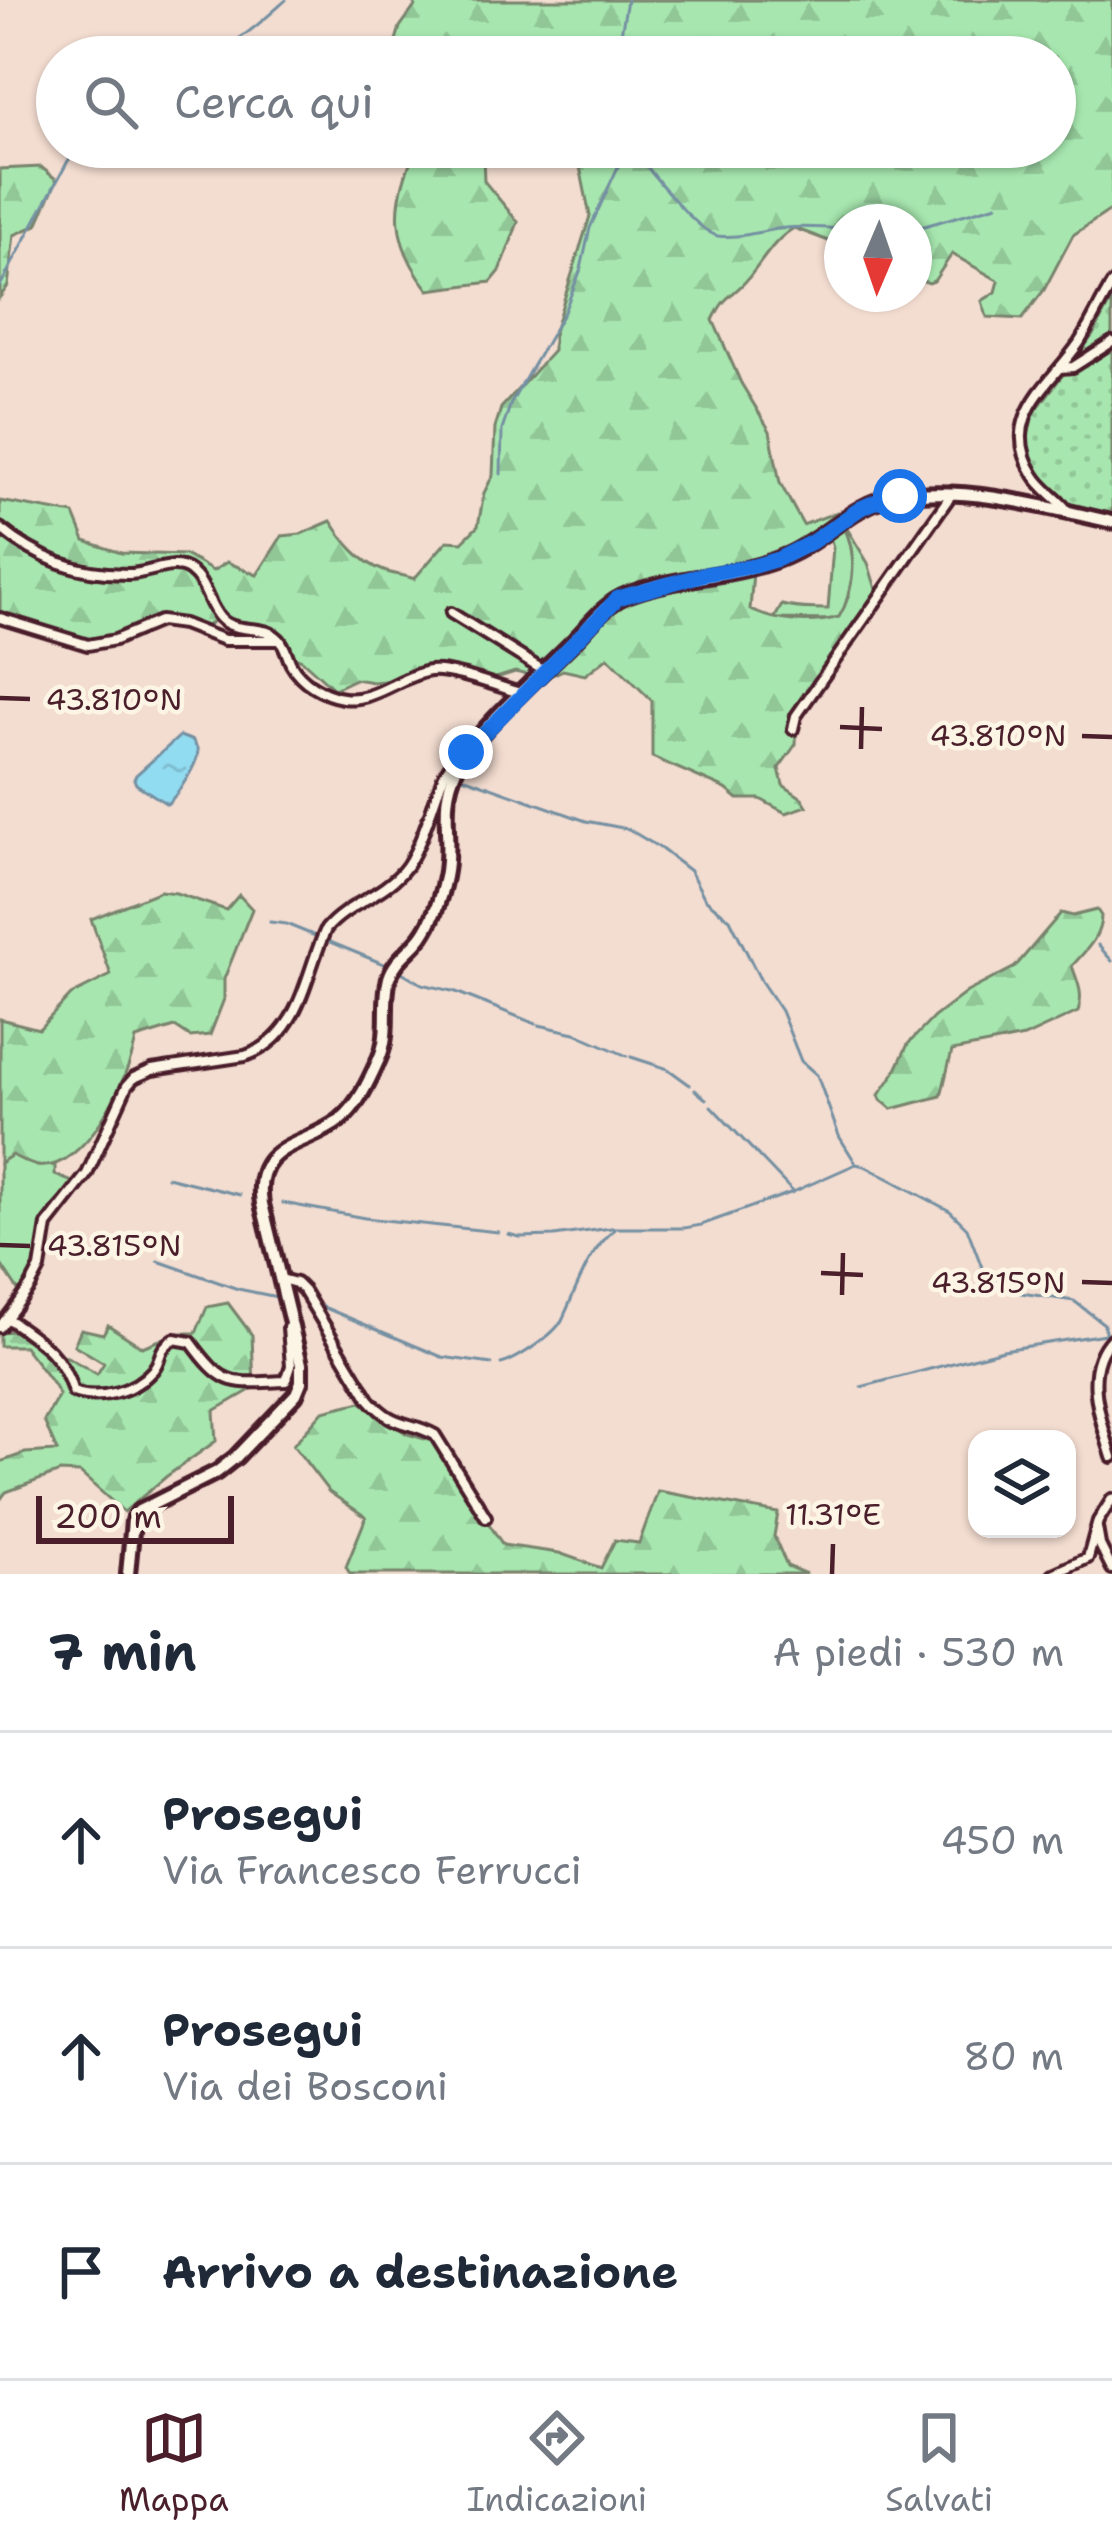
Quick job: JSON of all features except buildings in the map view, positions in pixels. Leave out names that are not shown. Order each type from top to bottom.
[{"type":"main road","points":[[128,1574],[133,1521],[139,1511],[229,1463],[296,1394],[302,1370],[261,1195],[266,1170],[280,1150],[337,1122],[354,1105],[382,1053],[393,968],[421,938],[436,908],[446,867],[446,799],[466,752],[607,607],[626,595],[778,559],[882,499],[951,494],[1033,503],[1112,522]]},
{"type":"street","points":[[1068,512],[1037,480],[1021,440],[1022,425],[1030,405],[1080,341],[1112,284]]},
{"type":"street","points":[[1059,368],[1073,367],[1112,342]]},
{"type":"street","points":[[793,729],[796,716],[951,494]]},
{"type":"street","points":[[0,528],[35,554],[58,563],[118,574],[185,568],[199,579],[224,622],[270,633],[280,640],[300,676],[337,697],[360,698],[405,678],[438,670],[521,694]]},
{"type":"street","points":[[451,613],[544,671]]},
{"type":"street","points":[[0,618],[88,645],[115,640],[160,621],[183,624],[224,640],[280,640]]},
{"type":"street","points":[[0,1327],[40,1268],[47,1225],[87,1174],[127,1086],[142,1073],[244,1055],[275,1039],[296,1011],[321,939],[334,920],[406,867],[443,775],[466,752]]},
{"type":"street","points":[[281,1279],[296,1282],[372,1403],[396,1422],[433,1432],[487,1517]]},
{"type":"street","points":[[8,1319],[59,1360],[73,1393],[103,1396],[148,1374],[159,1353],[174,1340],[191,1342],[232,1382],[286,1381],[291,1366],[287,1303]]},
{"type":"street","points":[[1109,1342],[1097,1363],[1096,1391],[1112,1457]]},
{"type":"street","points":[[1053,1574],[1088,1558],[1097,1526],[1112,1499]]},
{"type":"street","points":[[1097,1526],[1112,1569]]},
{"type":"green space","points":[[413,0],[1112,0],[1112,209],[1073,235],[1044,290],[1022,319],[987,317],[982,301],[996,292],[999,281],[952,254],[932,282],[932,204],[824,204],[824,239],[794,228],[786,233],[713,320],[741,383],[770,431],[780,483],[803,525],[837,512],[868,563],[880,602],[797,722],[796,744],[779,768],[783,785],[807,806],[786,813],[760,799],[738,799],[726,789],[652,757],[652,701],[608,657],[585,675],[563,670],[544,679],[515,672],[493,679],[439,669],[394,680],[355,679],[334,689],[302,660],[293,660],[272,630],[221,614],[205,628],[160,618],[111,638],[85,641],[0,614],[0,501],[74,514],[85,541],[121,553],[185,555],[213,571],[227,562],[257,575],[282,536],[301,534],[331,521],[367,562],[414,579],[447,541],[462,542],[478,526],[493,475],[501,408],[553,351],[553,335],[590,216],[580,168],[1076,168],[1076,36],[397,36],[415,6]],"holes":[[[844,527],[853,572],[839,617],[794,621],[750,610],[753,572],[806,554]]]},
{"type":"green space","points":[[42,168],[57,180],[37,225],[14,235],[8,286],[0,297],[0,169]]},
{"type":"green space","points":[[408,168],[483,168],[484,181],[518,222],[500,271],[491,282],[429,290],[401,238],[402,186]]},
{"type":"green space","points":[[1112,298],[1112,519],[1068,506],[1038,477],[1026,445],[1033,414],[1093,335]]},
{"type":"green space","points":[[844,526],[852,569],[839,618],[774,619],[782,605],[828,609],[830,537]]},
{"type":"green space","points":[[160,891],[226,910],[239,895],[252,909],[224,979],[224,999],[210,1035],[190,1037],[175,1027],[136,1039],[115,1097],[73,1154],[56,1164],[35,1165],[12,1155],[0,1163],[0,1019],[39,1029],[71,995],[111,975],[91,919]]},
{"type":"green space","points":[[1097,910],[1101,916],[1098,930],[1072,966],[1080,994],[1078,1012],[1024,1037],[952,1051],[941,1096],[892,1109],[881,1100],[879,1095],[908,1044],[934,1017],[967,992],[1015,967],[1061,913],[1073,916]]},
{"type":"green space","points":[[12,1155],[37,1166],[55,1165],[55,1175],[75,1183],[41,1226],[34,1270],[20,1293],[0,1263],[0,1163]]},
{"type":"green space","points":[[228,1303],[252,1335],[254,1388],[214,1411],[216,1441],[124,1512],[80,1473],[60,1472],[6,1492],[0,1500],[0,1462],[25,1453],[57,1451],[44,1421],[59,1395],[24,1346],[0,1346],[0,1332],[14,1331],[52,1355],[67,1357],[97,1374],[104,1363],[74,1345],[81,1329],[103,1334],[108,1325],[142,1347],[178,1333],[196,1333],[207,1307]]},
{"type":"green space","points":[[361,1402],[407,1434],[435,1442],[503,1545],[559,1553],[601,1568],[615,1540],[639,1543],[658,1491],[778,1513],[774,1536],[787,1566],[806,1574],[350,1574],[346,1567],[366,1517],[329,1492],[293,1445],[323,1411]]},
{"type":"water","points":[[180,736],[193,741],[197,756],[167,804],[134,779]]},
{"type":"waterway","points":[[242,36],[286,0]]},
{"type":"waterway","points":[[621,36],[627,0]]},
{"type":"waterway","points":[[0,286],[64,168]]},
{"type":"waterway","points":[[501,474],[502,430],[511,403],[564,312],[590,228],[617,168]]},
{"type":"waterway","points":[[649,168],[685,211],[718,236],[792,227],[824,228]]},
{"type":"waterway","points":[[932,224],[997,205]]},
{"type":"waterway","points":[[460,776],[586,821],[628,829],[690,871],[705,899],[730,919],[781,1011],[801,1061],[817,1075],[839,1136],[855,1162]]},
{"type":"waterway","points":[[270,922],[286,924],[391,967]]},
{"type":"waterway","points":[[1098,945],[1112,961]]},
{"type":"waterway","points":[[400,971],[422,984],[456,992],[536,1024]]},
{"type":"waterway","points":[[539,1025],[575,1033],[627,1056]]},
{"type":"waterway","points":[[631,1057],[668,1069],[690,1085]]},
{"type":"waterway","points":[[695,1090],[706,1099]]},
{"type":"waterway","points":[[711,1106],[793,1192]]},
{"type":"waterway","points":[[508,1234],[554,1236],[611,1228],[701,1225],[856,1164],[950,1211],[967,1228],[983,1270],[1008,1291],[1074,1301],[1104,1324],[1106,1338]]},
{"type":"waterway","points":[[167,1177],[240,1195]]},
{"type":"waterway","points":[[283,1203],[365,1218],[498,1232]]},
{"type":"waterway","points":[[501,1364],[535,1346],[558,1326],[590,1260],[615,1229]]},
{"type":"waterway","points":[[158,1261],[238,1289],[282,1298]]},
{"type":"waterway","points":[[316,1304],[442,1357],[492,1364]]},
{"type":"waterway","points":[[861,1387],[1003,1350],[1105,1334]]},
{"type":"route","points":[[466,752],[618,598],[778,559],[861,508],[900,496]]}]
